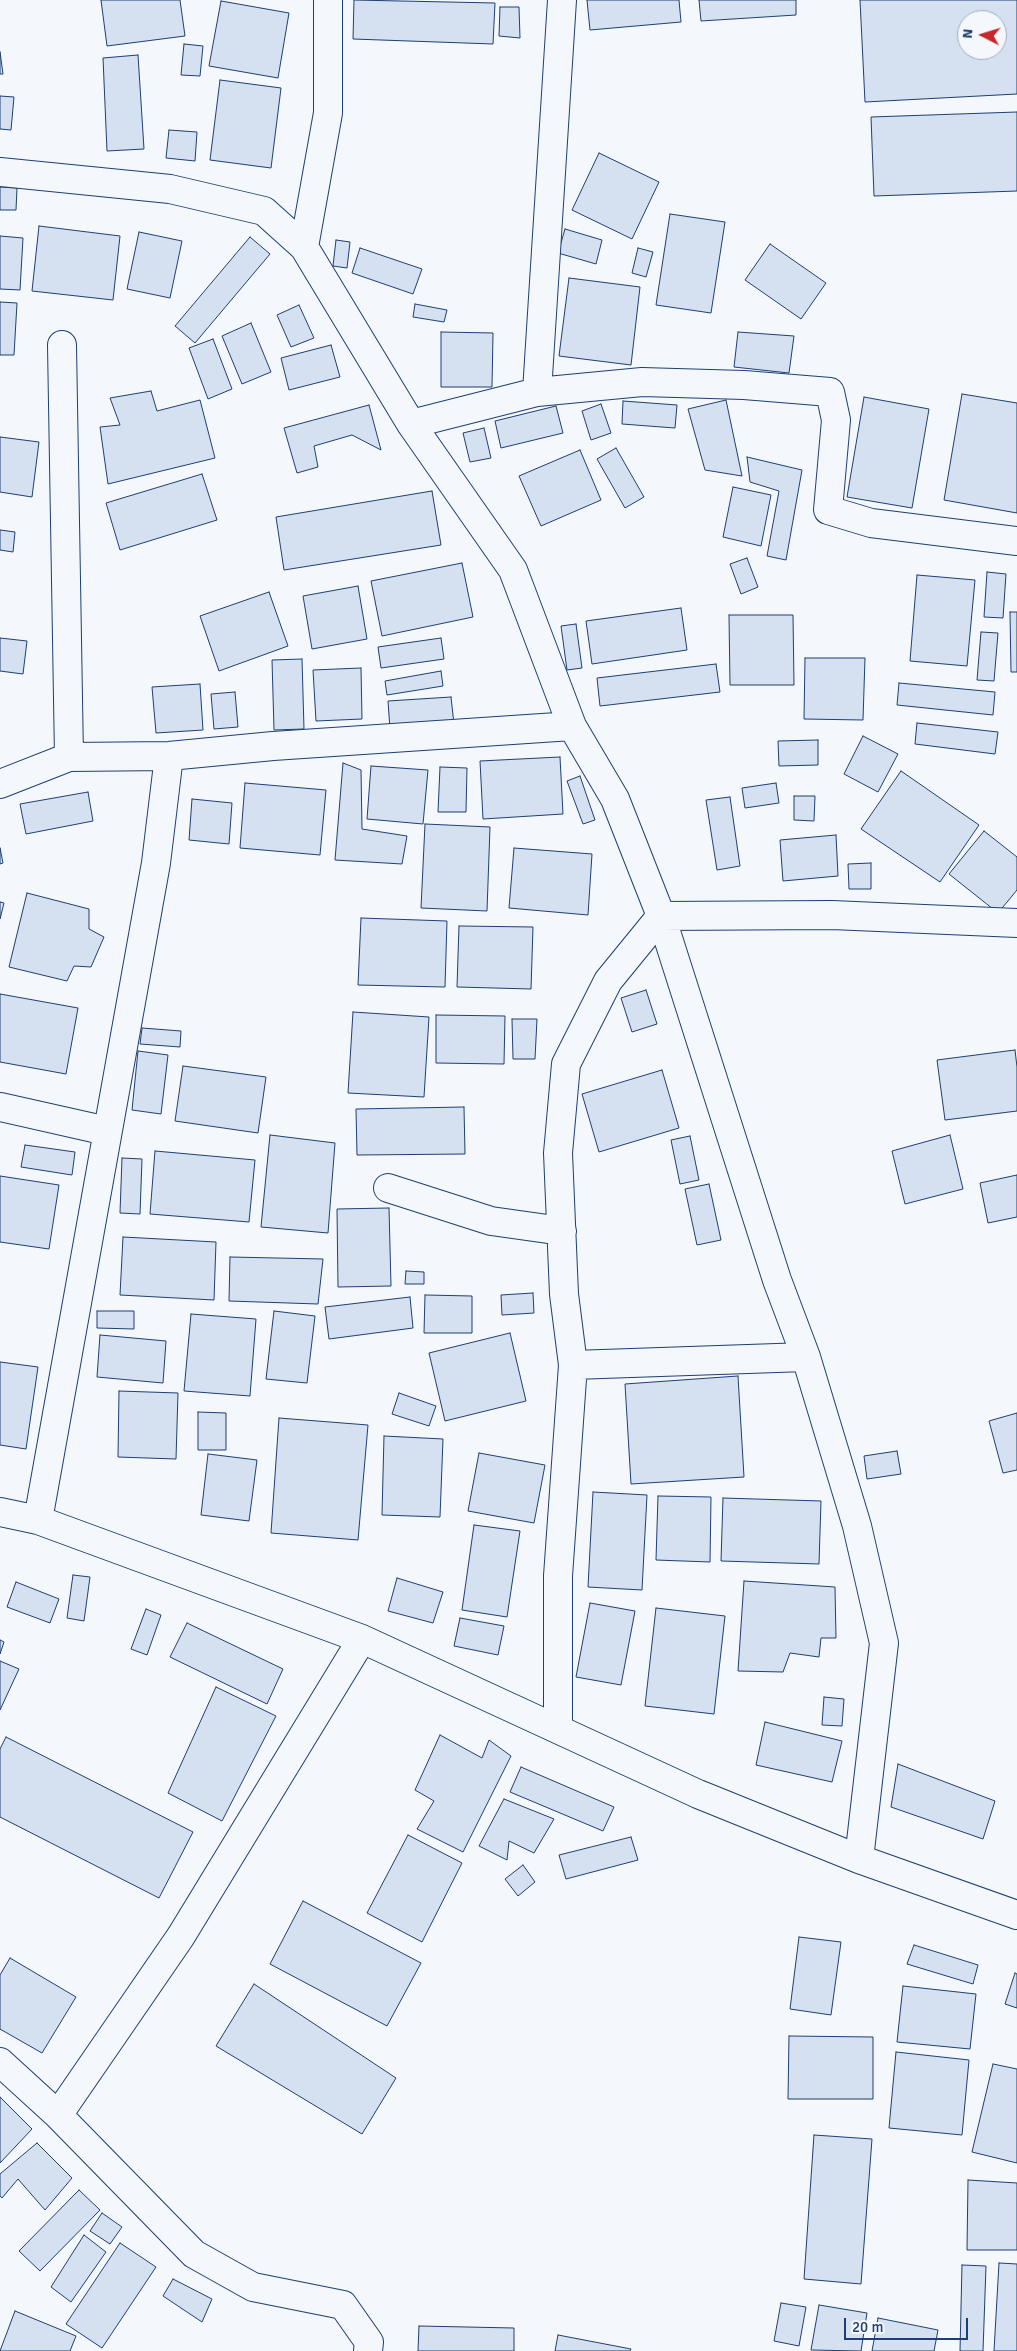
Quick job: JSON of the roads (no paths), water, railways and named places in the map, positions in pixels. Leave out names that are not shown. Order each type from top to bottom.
[{"type":"street","points":[[304,247],[328,112],[328,0]]},
{"type":"street","points":[[537,392],[562,0]]},
{"type":"street","points":[[0,172],[170,189],[264,211],[304,247],[411,424],[513,570],[572,726],[616,799],[661,916],[777,1280],[806,1357],[857,1526],[884,1643],[859,1859]]},
{"type":"street","points":[[62,346],[70,757]]},
{"type":"street","points":[[411,424],[537,392],[642,382],[830,392],[836,420],[828,510],[871,523],[1017,541]]},
{"type":"street","points":[[0,784],[70,757],[169,756],[273,746],[572,726]]},
{"type":"street","points":[[38,1520],[106,1131],[156,863],[169,756]]},
{"type":"street","points":[[661,916],[832,915],[1017,923]]},
{"type":"street","points":[[558,1729],[558,1576],[573,1365],[564,1294],[558,1152],[566,1064],[608,981],[661,916]]},
{"type":"street","points":[[0,1108],[106,1131]]},
{"type":"street","points":[[388,1188],[491,1221],[562,1231]]},
{"type":"street","points":[[573,1365],[806,1357]]},
{"type":"street","points":[[0,1512],[38,1520],[362,1639],[698,1794],[859,1859],[1017,1915]]},
{"type":"street","points":[[58,2115],[180,1936],[362,1639]]},
{"type":"street","points":[[0,2062],[58,2115],[194,2254],[253,2287],[343,2306],[369,2342],[368,2351]]}]
